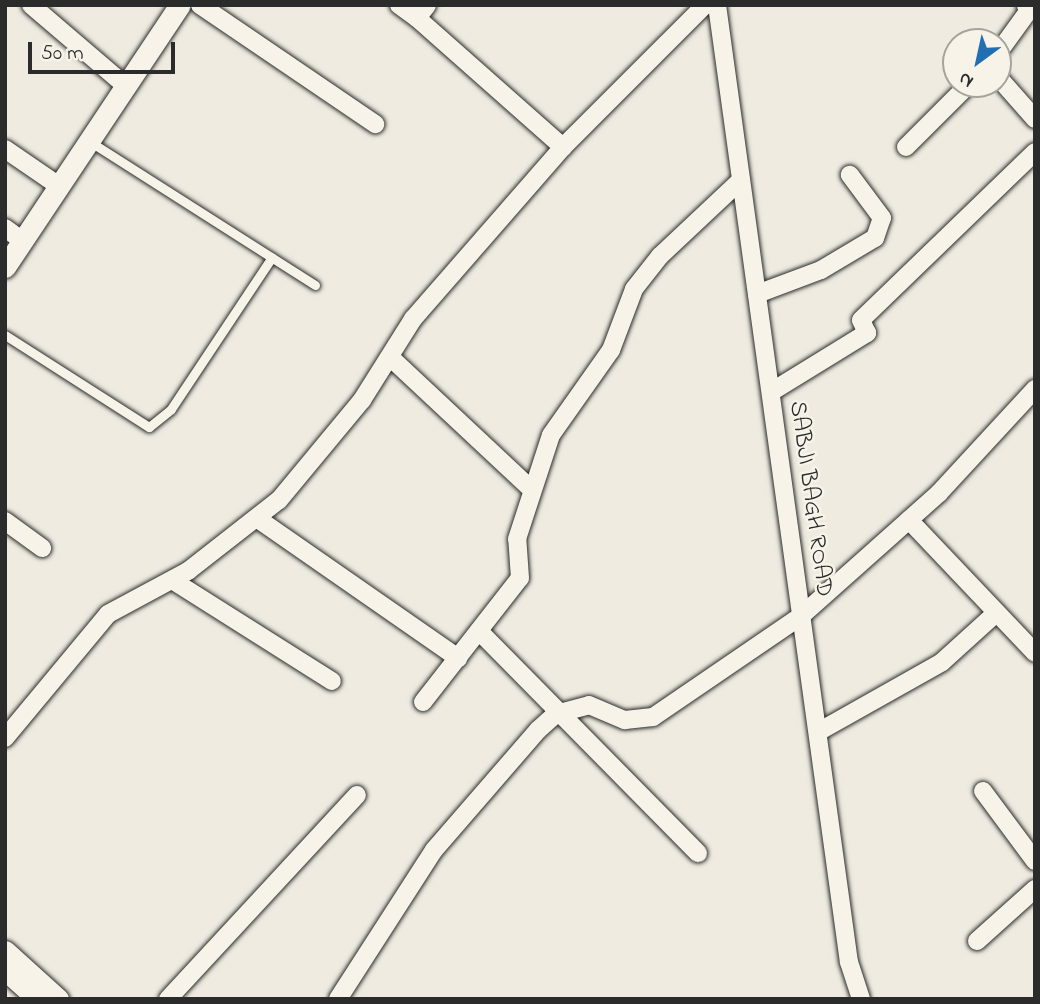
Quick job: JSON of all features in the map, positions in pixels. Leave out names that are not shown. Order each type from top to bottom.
[{"type":"main road","points":[[5,965],[43,999]]},
{"type":"main road","points":[[5,986],[19,999]]},
{"type":"street","points":[[31,5],[126,86]]},
{"type":"street","points":[[5,267],[180,5]]},
{"type":"street","points":[[200,5],[375,124]]},
{"type":"street","points":[[399,5],[422,12],[563,147]]},
{"type":"street","points":[[5,738],[108,614],[172,580],[258,519],[362,400],[413,319],[563,147],[705,5]]},
{"type":"street","name":"SABJI BAGH ROAD","points":[[717,5],[849,962],[861,999]]},
{"type":"street","points":[[1012,34],[1032,6]]},
{"type":"street","points":[[1012,93],[1035,119]]},
{"type":"street","points":[[906,147],[954,98]]},
{"type":"street","points":[[5,149],[59,186]]},
{"type":"street","points":[[771,392],[867,333],[860,320],[1035,152]]},
{"type":"street","points":[[757,294],[821,270],[875,238],[882,218],[850,176]]},
{"type":"street","points":[[423,702],[520,578],[516,547],[531,489],[557,422],[611,350],[643,275],[741,180]]},
{"type":"street","points":[[5,228],[23,241]]},
{"type":"street","points":[[390,357],[531,489]]},
{"type":"street","points":[[338,999],[434,850],[556,715],[589,705],[640,722],[802,616],[909,520],[1035,389]]},
{"type":"street","points":[[258,519],[458,658]]},
{"type":"street","points":[[909,520],[1035,653]]},
{"type":"street","points":[[5,521],[42,548]]},
{"type":"street","points":[[172,580],[332,681]]},
{"type":"street","points":[[818,732],[942,662],[996,612]]},
{"type":"street","points":[[479,631],[556,715],[698,853]]},
{"type":"street","points":[[984,791],[1035,861]]},
{"type":"street","points":[[168,999],[357,795]]},
{"type":"street","points":[[976,941],[1035,889]]},
{"type":"street","points":[[5,951],[58,999]]},
{"type":"lane","points":[[89,141],[315,285]]},
{"type":"lane","points":[[5,335],[149,427],[171,409],[272,257]]}]
